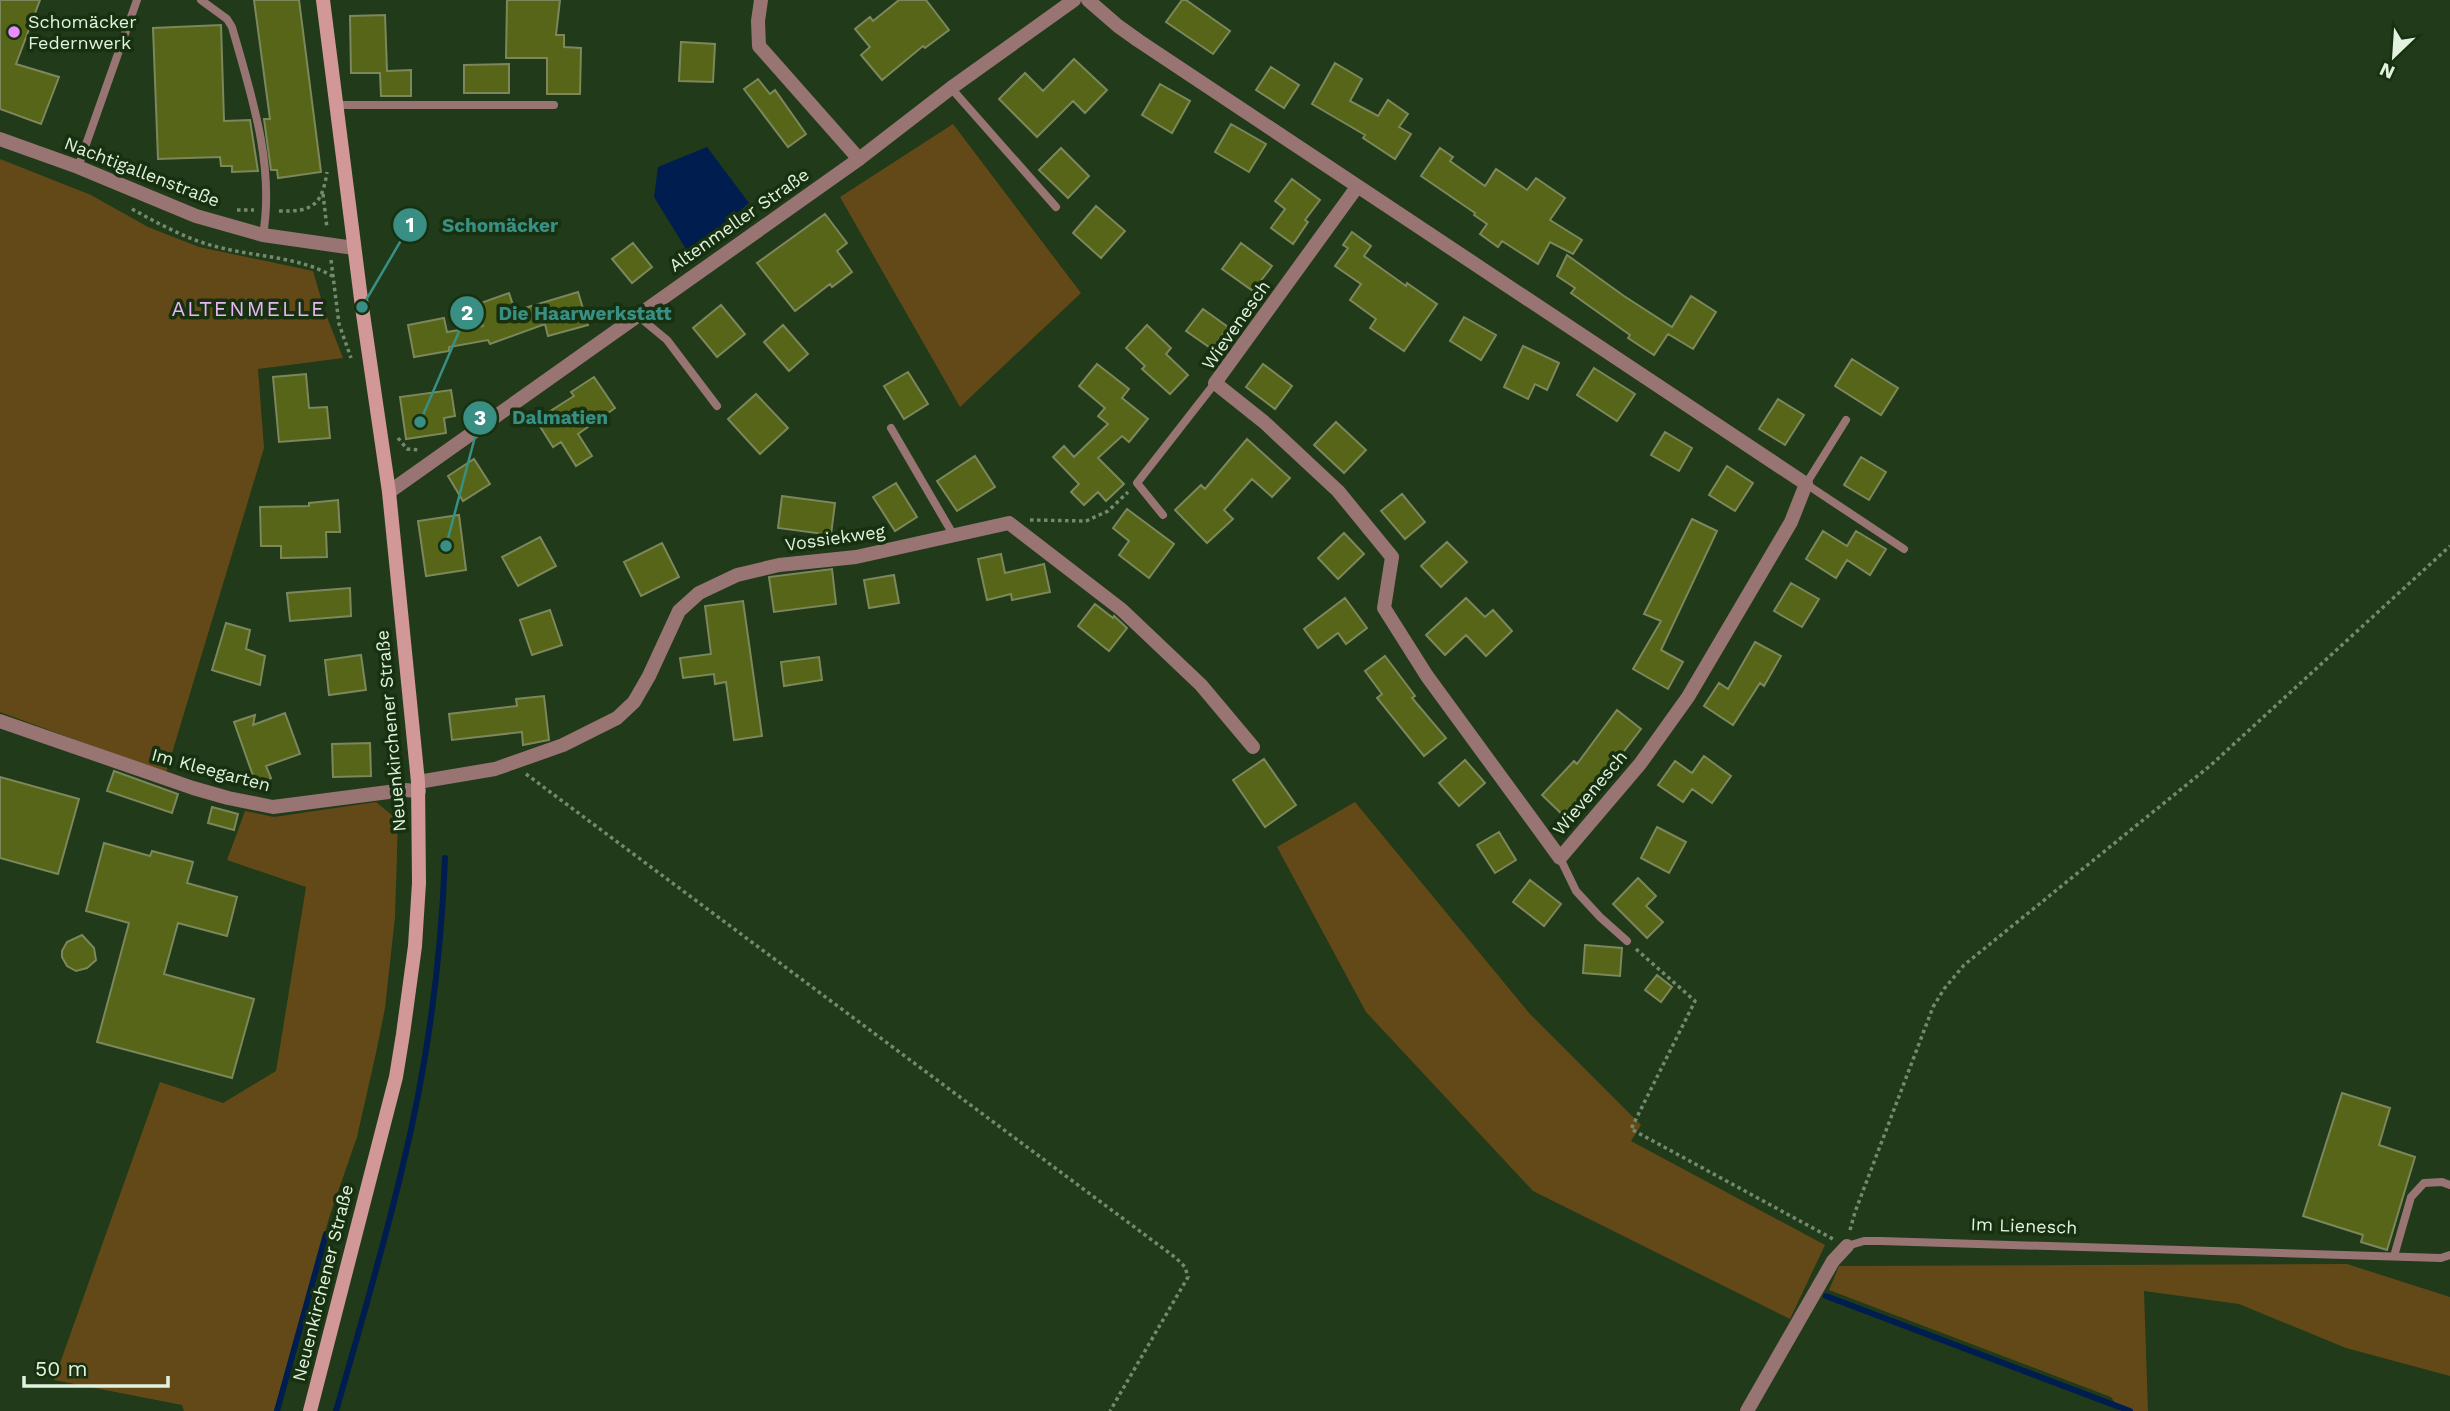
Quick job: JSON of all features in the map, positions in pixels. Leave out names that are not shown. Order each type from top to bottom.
[{"type":"main road","name":"Neuenkirchener Straße","points":[[310,1411],[392,1090],[403,1034],[416,933],[419,883],[419,787],[388,492],[353,188],[336,105],[323,0]]},
{"type":"street","points":[[761,0],[759,46],[859,159]]},
{"type":"street","name":"Altenmeller Straße","points":[[388,492],[859,159],[951,88],[1074,0]]},
{"type":"street","points":[[1088,0],[1118,26],[1806,484]]},
{"type":"street","name":"Nachtigallenstraße","points":[[0,139],[78,167],[196,216],[263,235],[330,246],[358,240]]},
{"type":"street","name":"Wievenesch","points":[[1357,187],[1215,383],[1264,422],[1338,491],[1392,557],[1384,608],[1427,676],[1560,858],[1640,765],[1688,697],[1791,522],[1806,484]]},
{"type":"street","points":[[1009,523],[1122,610],[1201,685],[1253,747]]},
{"type":"street","name":"Vossiekweg","points":[[419,787],[495,769],[563,745],[617,718],[634,702],[649,677],[679,611],[699,593],[737,575],[779,565],[856,556],[1009,523]]},
{"type":"street","name":"Im Kleegarten","points":[[0,721],[193,788],[273,807],[419,787]]},
{"type":"street","points":[[1746,1411],[1833,1261],[1847,1246]]},
{"type":"lane","points":[[78,167],[137,0]]},
{"type":"lane","points":[[201,0],[227,19],[232,27],[257,113],[267,210],[263,235]]},
{"type":"lane","points":[[951,88],[1056,207]]},
{"type":"lane","points":[[336,105],[554,105]]},
{"type":"lane","points":[[638,316],[667,340],[717,406]]},
{"type":"lane","points":[[1163,515],[1137,483],[1215,383]]},
{"type":"lane","points":[[1846,420],[1806,484],[1904,549]]},
{"type":"lane","points":[[891,428],[954,536]]},
{"type":"lane","points":[[1560,858],[1576,891],[1627,941]]},
{"type":"lane","points":[[2394,1256],[2411,1197],[2424,1183],[2442,1182],[2450,1185]]},
{"type":"lane","name":"Im Lienesch","points":[[1847,1246],[1864,1241],[1881,1241],[2441,1258],[2450,1255]]},
{"type":"path","points":[[327,168],[323,194],[339,324],[353,362]]},
{"type":"path","points":[[234,209],[295,211],[312,208],[323,194]]},
{"type":"path","points":[[1009,523],[1040,519],[1086,521],[1108,511],[1137,483]]},
{"type":"path","points":[[1627,941],[1695,1001],[1632,1129],[1847,1246],[1855,1212],[1933,1007],[1964,965],[2211,765],[2450,546]]},
{"type":"path","points":[[511,763],[1185,1267],[1188,1277],[1111,1411]]},
{"type":"shaded area","points":[[953,124],[1081,293],[960,407],[840,197]]},
{"type":"shaded area","points":[[0,159],[91,195],[148,227],[199,247],[313,271],[343,358],[258,369],[264,448],[166,773],[0,712]]},
{"type":"shaded area","points":[[376,802],[398,820],[395,917],[385,1008],[357,1137],[330,1215],[274,1411],[184,1411],[182,1405],[54,1380],[160,1082],[223,1103],[276,1071],[306,887],[227,860],[245,811],[274,817]]},
{"type":"shaded area","points":[[1355,802],[1529,1013],[1641,1125],[1631,1141],[1825,1245],[1790,1319],[1533,1191],[1366,1012],[1277,847]]},
{"type":"shaded area","points":[[2347,1264],[2450,1297],[2450,1376],[2346,1348],[2239,1304],[2144,1291],[2148,1411],[2120,1411],[2111,1397],[1829,1290],[1839,1266]]},
{"type":"water","points":[[707,147],[749,203],[689,254],[654,197],[658,167]]},
{"type":"building","name":"Schomäcker Federnwerk","points":[[0,0],[40,0],[16,64],[59,77],[41,124],[0,109]]},
{"type":"building","points":[[254,0],[299,0],[321,172],[278,178],[277,170],[271,170],[264,119],[270,119]]},
{"type":"building","points":[[507,0],[560,0],[556,35],[564,35],[564,47],[581,48],[580,94],[547,94],[547,58],[506,58]]},
{"type":"building","points":[[899,0],[926,0],[949,30],[925,48],[923,46],[882,80],[861,55],[870,47],[855,29],[870,17],[873,21]]},
{"type":"building","points":[[1182,0],[1186,0],[1230,31],[1213,54],[1166,22]]},
{"type":"building","points":[[385,15],[387,71],[411,70],[411,96],[381,96],[380,73],[351,73],[350,16]]},
{"type":"building","points":[[221,25],[224,121],[250,120],[258,171],[232,172],[232,166],[221,166],[220,157],[158,159],[153,28]]},
{"type":"building","points":[[681,42],[715,44],[713,82],[679,81]]},
{"type":"building","points":[[1074,59],[1107,90],[1085,113],[1073,101],[1037,137],[999,99],[1025,73],[1043,91]]},
{"type":"building","points":[[1335,63],[1362,79],[1350,101],[1378,116],[1388,100],[1408,114],[1399,127],[1411,134],[1395,159],[1363,138],[1365,135],[1312,104]]},
{"type":"building","points":[[509,64],[509,93],[464,93],[464,65]]},
{"type":"building","points":[[1271,67],[1299,85],[1284,108],[1256,90]]},
{"type":"building","points":[[758,79],[770,94],[775,90],[806,134],[788,147],[744,89]]},
{"type":"building","points":[[1160,84],[1190,101],[1172,133],[1142,115]]},
{"type":"building","points":[[1231,124],[1266,144],[1249,172],[1215,152]]},
{"type":"building","points":[[1061,148],[1089,176],[1068,198],[1039,170]]},
{"type":"building","points":[[1440,148],[1453,157],[1450,161],[1485,186],[1496,169],[1527,190],[1536,178],[1565,198],[1550,220],[1582,240],[1573,254],[1550,242],[1538,264],[1502,241],[1498,247],[1480,234],[1487,224],[1421,176]]},
{"type":"building","points":[[1292,179],[1320,200],[1305,220],[1308,222],[1293,244],[1271,228],[1285,209],[1275,201]]},
{"type":"building","points":[[1096,206],[1125,231],[1101,258],[1073,233]]},
{"type":"building","points":[[825,214],[847,243],[837,251],[852,272],[832,287],[830,284],[795,311],[757,263]]},
{"type":"building","points":[[1352,232],[1371,246],[1364,256],[1437,304],[1404,351],[1370,328],[1376,319],[1350,300],[1361,284],[1335,266],[1348,248],[1343,245]]},
{"type":"building","points":[[633,243],[652,267],[632,283],[612,259]]},
{"type":"building","points":[[1241,243],[1272,266],[1253,291],[1222,269]]},
{"type":"building","points":[[1567,255],[1672,327],[1691,296],[1716,312],[1693,349],[1668,334],[1654,355],[1571,293],[1575,288],[1557,276]]},
{"type":"building","points":[[578,292],[588,325],[548,336],[545,324],[490,344],[488,340],[414,357],[408,325],[444,318],[447,332],[483,326],[475,305],[509,293],[515,311]]},
{"type":"building","points":[[721,305],[745,334],[717,357],[693,328]]},
{"type":"building","points":[[1203,309],[1228,327],[1212,349],[1186,331]]},
{"type":"building","points":[[1464,317],[1496,335],[1481,360],[1450,341]]},
{"type":"building","points":[[783,325],[808,354],[789,371],[764,342]]},
{"type":"building","points":[[1147,325],[1171,348],[1166,354],[1188,375],[1170,394],[1142,369],[1145,366],[1126,348]]},
{"type":"building","points":[[1523,346],[1559,363],[1547,390],[1535,384],[1528,399],[1504,387]]},
{"type":"building","points":[[1852,359],[1898,388],[1881,415],[1835,386]]},
{"type":"building","points":[[1097,364],[1129,389],[1122,398],[1148,419],[1129,442],[1122,436],[1098,458],[1124,484],[1106,501],[1098,492],[1084,505],[1071,492],[1079,484],[1053,457],[1064,446],[1074,457],[1108,424],[1098,416],[1105,408],[1079,386]]},
{"type":"building","points":[[1263,364],[1292,386],[1275,409],[1246,387]]},
{"type":"building","points":[[1594,368],[1635,394],[1617,421],[1577,395]]},
{"type":"building","points":[[908,372],[928,404],[904,419],[884,386]]},
{"type":"building","points":[[306,374],[309,408],[327,407],[330,438],[279,442],[273,377]]},
{"type":"building","points":[[594,377],[615,408],[578,434],[592,456],[576,466],[561,442],[553,447],[536,420],[574,396],[571,392]]},
{"type":"building","points":[[451,390],[455,416],[444,418],[446,433],[406,439],[400,397]]},
{"type":"building","points":[[756,394],[788,428],[760,454],[728,419]]},
{"type":"building","points":[[1778,399],[1804,415],[1785,445],[1759,429]]},
{"type":"building","points":[[1336,422],[1366,450],[1344,473],[1314,445]]},
{"type":"building","points":[[1665,432],[1692,448],[1679,471],[1651,455]]},
{"type":"building","points":[[1247,439],[1290,478],[1272,497],[1252,479],[1224,510],[1233,519],[1207,543],[1175,510],[1201,485],[1205,489]]},
{"type":"building","points":[[975,456],[995,487],[957,511],[937,481]]},
{"type":"building","points":[[1861,457],[1886,472],[1869,500],[1844,485]]},
{"type":"building","points":[[474,459],[490,484],[463,501],[448,476]]},
{"type":"building","points":[[1727,466],[1753,483],[1735,511],[1709,495]]},
{"type":"building","points":[[896,483],[917,517],[895,531],[873,497]]},
{"type":"building","points":[[1402,494],[1425,522],[1405,539],[1381,511]]},
{"type":"building","points":[[782,496],[835,503],[831,535],[778,528]]},
{"type":"building","points":[[338,500],[340,532],[326,532],[327,557],[281,558],[281,546],[261,546],[260,507],[309,506],[309,503]]},
{"type":"building","points":[[1127,509],[1174,544],[1149,578],[1119,555],[1129,541],[1113,528]]},
{"type":"building","points":[[459,515],[466,570],[426,576],[418,521]]},
{"type":"building","points":[[1692,519],[1717,531],[1661,650],[1683,662],[1668,689],[1633,669],[1661,621],[1644,614]]},
{"type":"building","points":[[1823,531],[1847,546],[1856,531],[1886,549],[1870,575],[1847,560],[1836,578],[1806,559]]},
{"type":"building","points":[[1344,533],[1364,554],[1338,579],[1318,558]]},
{"type":"building","points":[[540,537],[556,566],[518,586],[502,557]]},
{"type":"building","points":[[1447,542],[1467,562],[1441,587],[1421,566]]},
{"type":"building","points":[[662,543],[679,577],[641,596],[624,562]]},
{"type":"building","points":[[1001,554],[1005,573],[1044,564],[1050,592],[1012,600],[1011,594],[987,600],[978,559]]},
{"type":"building","points":[[832,569],[836,604],[774,612],[769,577]]},
{"type":"building","points":[[894,575],[899,603],[869,608],[864,580]]},
{"type":"building","points":[[1791,583],[1819,599],[1802,627],[1774,611]]},
{"type":"building","points":[[350,588],[351,616],[290,621],[287,593]]},
{"type":"building","points":[[1345,598],[1367,628],[1346,644],[1338,633],[1318,648],[1304,629]]},
{"type":"building","points":[[1466,598],[1485,617],[1493,610],[1512,631],[1486,656],[1466,635],[1445,655],[1426,635]]},
{"type":"building","points":[[743,601],[762,736],[734,740],[726,682],[715,684],[714,674],[683,678],[680,658],[711,654],[705,606]]},
{"type":"building","points":[[1095,604],[1127,628],[1109,651],[1078,626]]},
{"type":"building","points":[[550,610],[562,645],[532,655],[520,620]]},
{"type":"building","points":[[226,623],[250,630],[246,649],[265,656],[260,685],[212,670]]},
{"type":"building","points":[[1755,642],[1781,656],[1764,686],[1760,683],[1733,725],[1704,706],[1719,683],[1728,689]]},
{"type":"building","points":[[361,655],[366,690],[329,695],[325,660]]},
{"type":"building","points":[[1385,656],[1415,696],[1412,698],[1446,738],[1424,756],[1377,698],[1382,694],[1365,671]]},
{"type":"building","points":[[819,657],[822,680],[784,686],[781,662]]},
{"type":"building","points":[[544,696],[549,740],[523,745],[522,732],[452,740],[449,714],[517,706],[516,699]]},
{"type":"building","points":[[1617,710],[1641,729],[1602,780],[1566,818],[1542,795],[1574,761],[1577,764]]},
{"type":"building","points":[[285,713],[300,754],[266,766],[271,778],[257,787],[234,722],[255,715],[253,725]]},
{"type":"building","points":[[370,743],[371,776],[333,777],[332,744]]},
{"type":"building","points":[[1704,756],[1731,776],[1712,803],[1692,789],[1683,802],[1658,785],[1675,761],[1692,773]]},
{"type":"building","points":[[1264,759],[1296,805],[1265,827],[1233,780]]},
{"type":"building","points":[[1465,760],[1485,783],[1459,806],[1439,783]]},
{"type":"building","points":[[114,771],[178,794],[172,813],[107,791]]},
{"type":"building","points":[[0,777],[79,799],[58,874],[0,858]]},
{"type":"building","points":[[212,807],[238,814],[234,830],[208,823]]},
{"type":"building","points":[[1657,827],[1686,842],[1669,873],[1641,858]]},
{"type":"building","points":[[1499,832],[1516,860],[1495,873],[1477,845]]},
{"type":"building","points":[[104,843],[150,856],[152,851],[193,862],[187,883],[237,897],[227,936],[178,923],[164,974],[254,999],[232,1078],[97,1042],[129,923],[86,911]]},
{"type":"building","points":[[1638,878],[1656,896],[1646,906],[1663,922],[1647,938],[1613,904]]},
{"type":"building","points":[[1530,880],[1561,904],[1544,926],[1513,902]]},
{"type":"building","points":[[82,935],[94,948],[96,960],[87,968],[76,971],[67,966],[62,951],[67,942]]},
{"type":"building","points":[[1585,945],[1622,948],[1620,976],[1583,973]]},
{"type":"building","points":[[1657,975],[1672,987],[1661,1002],[1645,990]]},
{"type":"building","points":[[2342,1093],[2390,1108],[2379,1145],[2415,1157],[2387,1250],[2361,1242],[2363,1235],[2303,1216]]},
{"type":"waterway","points":[[336,1411],[387,1230],[419,1092],[436,975],[445,858]]},
{"type":"waterway","points":[[277,1411],[326,1234]]},
{"type":"waterway","points":[[1826,1296],[2130,1411]]},
{"type":"place","name":"Schomäcker Federnwerk","points":[[14,32]]},
{"type":"place","name":"Schomäcker","points":[[362,307]]},
{"type":"place","name":"Die Haarwerkstatt","points":[[420,422]]},
{"type":"place","name":"Dalmatien","points":[[446,546]]},
{"type":"district","name":"ALTENMELLE","points":[[249,309]]}]
